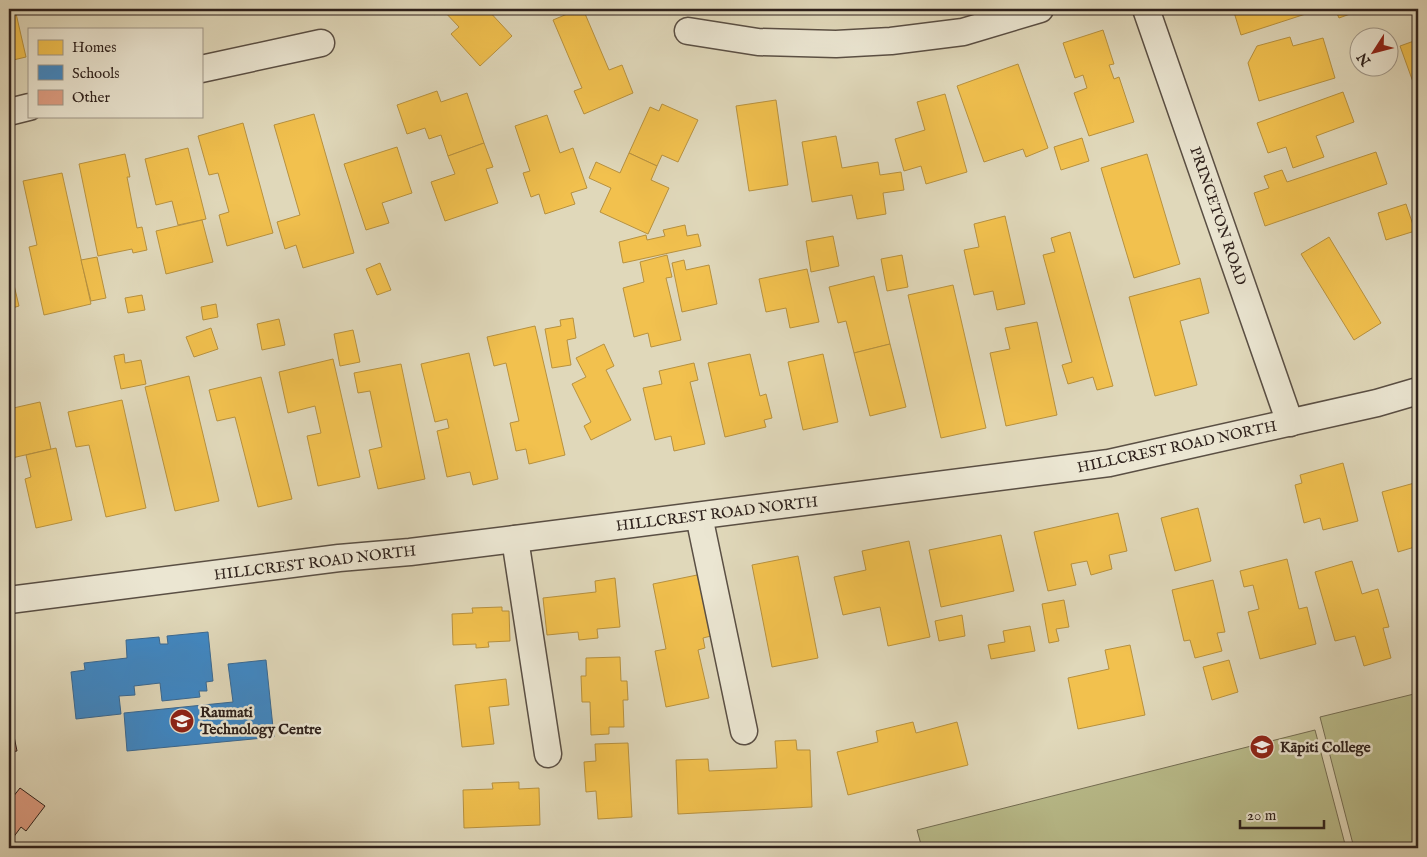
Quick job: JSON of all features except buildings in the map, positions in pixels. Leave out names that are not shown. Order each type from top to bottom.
[{"type":"street","points":[[688,32],[758,42],[836,44],[891,41],[963,32],[1040,9]]},
{"type":"street","name":"PRINCETON ROAD","points":[[1146,9],[1290,423]]},
{"type":"street","points":[[202,69],[321,43]]},
{"type":"street","points":[[9,112],[28,107]]},
{"type":"street","name":"HILLCREST ROAD NORTH","points":[[9,600],[338,558],[410,552],[515,539],[1109,463],[1377,404],[1418,391]]},
{"type":"street","points":[[699,516],[744,731]]},
{"type":"street","points":[[515,539],[548,754]]},
{"type":"green space","points":[[1418,693],[1418,848],[1354,848],[1320,717]]},
{"type":"green space","points":[[1315,730],[1346,848],[922,848],[917,830]]},
{"type":"place","name":"Raumati Technology Centre","points":[[182,721]]},
{"type":"place","name":"Kāpiti College","points":[[1262,747]]}]
